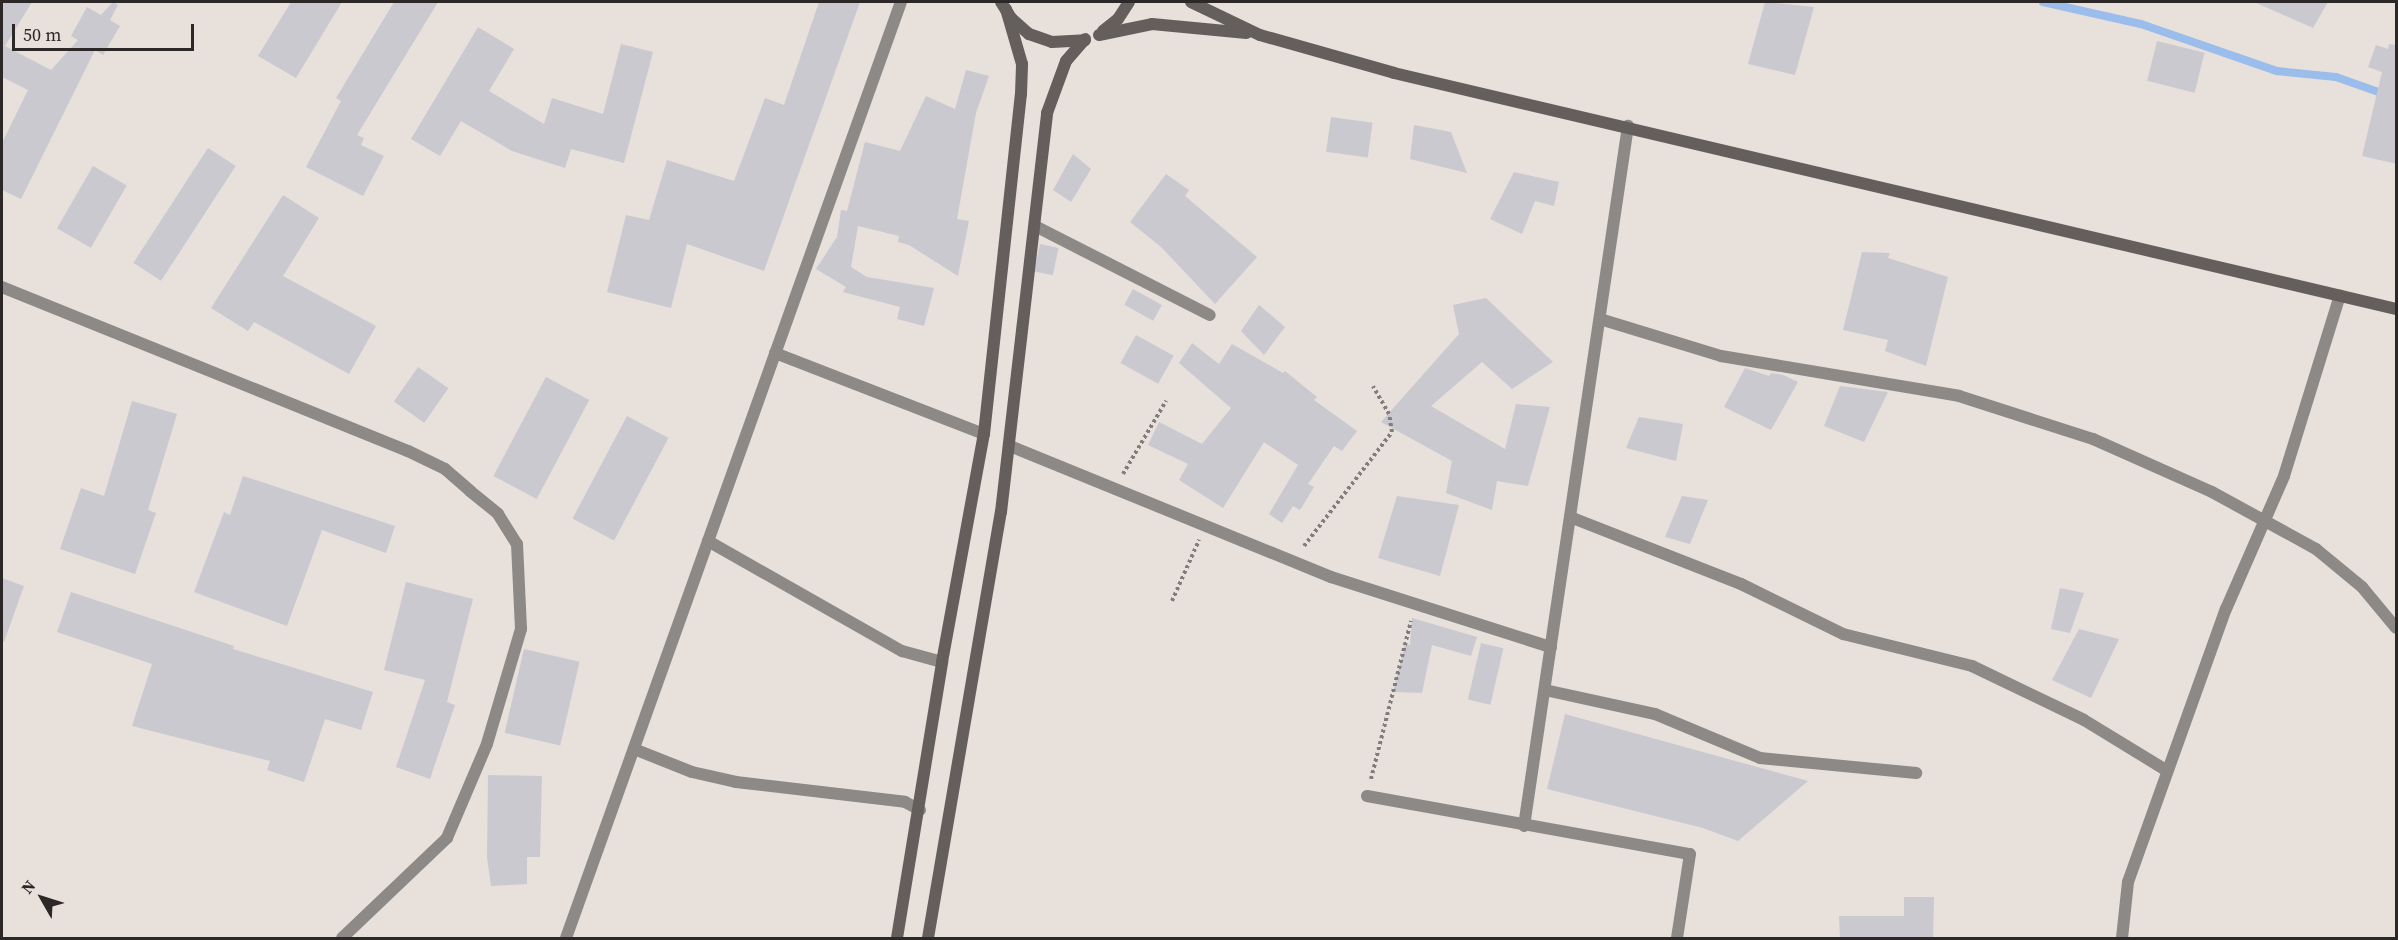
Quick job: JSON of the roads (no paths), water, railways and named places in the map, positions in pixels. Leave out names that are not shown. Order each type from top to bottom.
[{"type":"main road","points":[[1099,35],[1118,20],[1129,2]]},
{"type":"main road","points":[[1191,2],[1260,35],[1394,73],[1628,126],[2397,309]]},
{"type":"main road","points":[[1004,5],[1029,34],[1052,42],[1085,39],[1152,24],[1260,35]]},
{"type":"main road","points":[[897,939],[920,810],[942,662],[984,434],[1021,94],[1022,64],[1004,5]]},
{"type":"main road","points":[[928,939],[1010,446],[1047,113],[1066,61],[1085,39]]},
{"type":"street","points":[[566,939],[901,2]]},
{"type":"street","points":[[1524,826],[1628,126]]},
{"type":"street","points":[[1035,226],[1210,315]]},
{"type":"street","points":[[2,287],[408,451],[445,469],[498,514],[517,544],[520,629],[487,744],[447,838],[342,939]]},
{"type":"street","points":[[2122,939],[2128,882],[2166,770],[2226,609],[2284,476],[2340,295]]},
{"type":"street","points":[[1600,319],[1721,356],[1959,396],[2093,439],[2265,518],[2316,549],[2362,587],[2397,628]]},
{"type":"street","points":[[775,353],[984,434]]},
{"type":"street","points":[[1010,446],[1293,561],[1414,605],[1551,647]]},
{"type":"street","points":[[1570,517],[1741,584],[1843,634],[1972,666],[2084,720],[2166,770]]},
{"type":"street","points":[[708,541],[902,651],[942,662]]},
{"type":"street","points":[[1545,690],[1656,714],[1760,758],[1916,773]]},
{"type":"street","points":[[634,749],[692,772],[736,782],[904,802],[920,810]]},
{"type":"street","points":[[1367,796],[1690,854],[1677,939]]},
{"type":"waterway","points":[[2043,2],[2141,24],[2277,71],[2336,77],[2387,95]]}]
